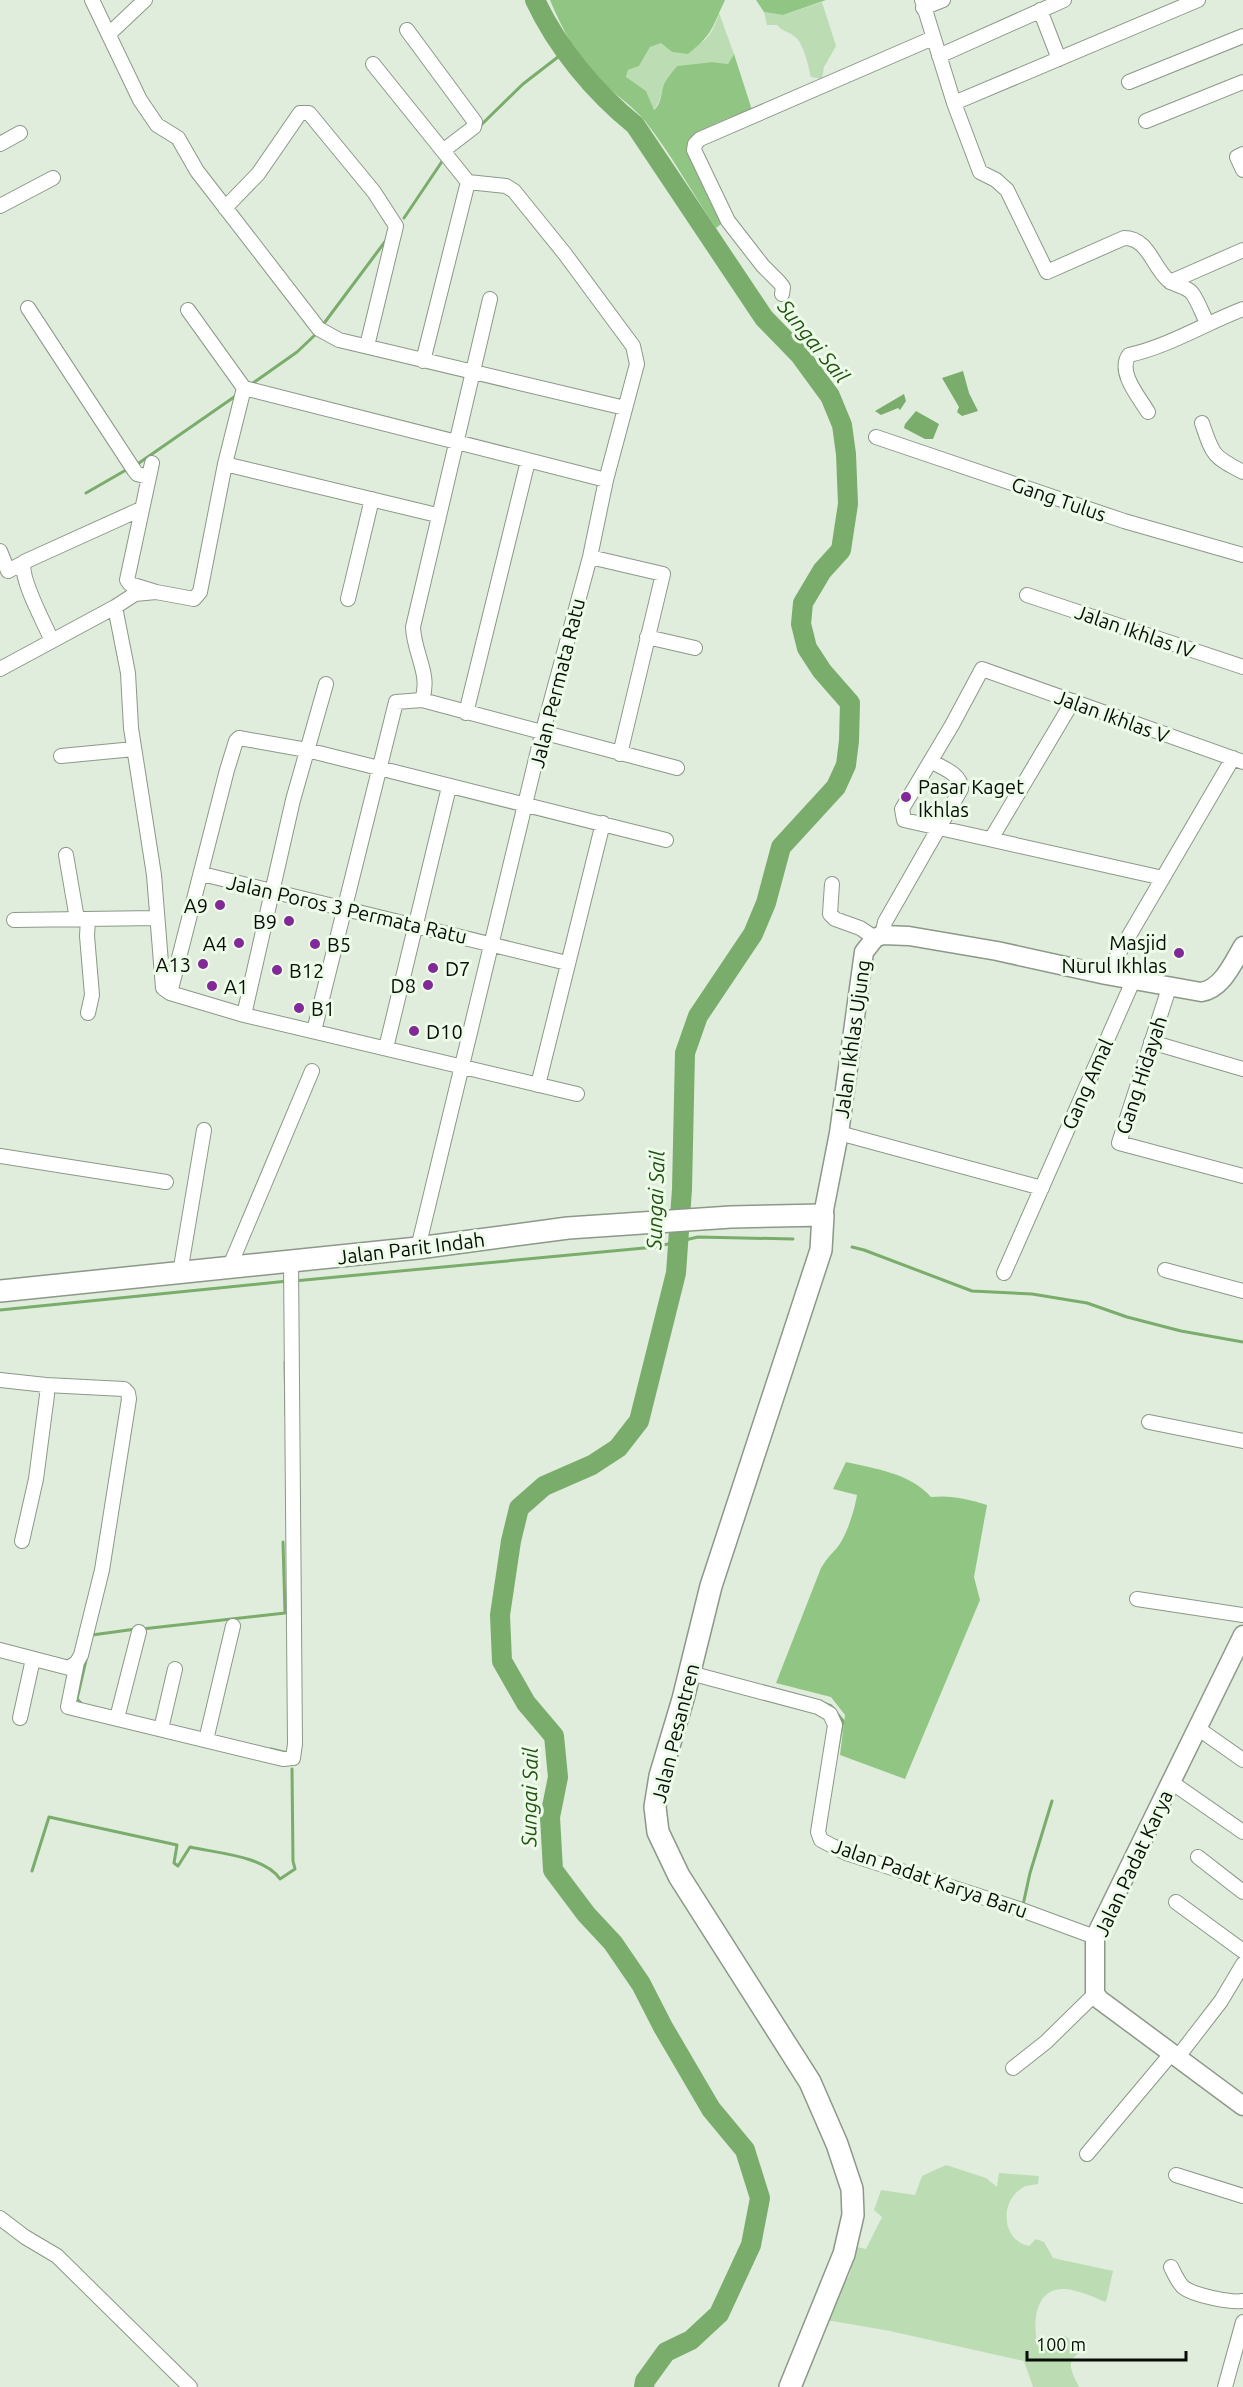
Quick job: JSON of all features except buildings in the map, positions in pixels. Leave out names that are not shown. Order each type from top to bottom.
[{"type":"main road","name":"Jalan Parit Indah","points":[[0,1291],[229,1268],[290,1267],[568,1228],[730,1217],[823,1215]]},
{"type":"main road","name":"Jalan Pesantren","points":[[790,2387],[844,2254],[853,2215],[852,2189],[837,2144],[810,2082],[679,1876],[658,1832],[655,1807],[660,1776],[690,1673],[711,1586],[821,1250],[823,1215]]},
{"type":"street","points":[[92,0],[140,100],[157,124],[177,138],[197,171],[319,329],[339,340],[625,408]]},
{"type":"street","points":[[109,34],[145,0]]},
{"type":"street","points":[[943,0],[922,4],[954,103],[980,172],[996,180],[1007,190],[1047,272],[1124,238],[1131,238],[1142,245],[1170,282],[1186,288],[1193,294],[1207,323]]},
{"type":"street","points":[[939,56],[1064,0]]},
{"type":"street","points":[[954,103],[1059,59],[1175,5],[1198,0]]},
{"type":"street","points":[[1040,10],[1059,59]]},
{"type":"street","points":[[407,30],[475,122],[474,127],[444,150]]},
{"type":"street","points":[[1129,82],[1243,36]]},
{"type":"street","points":[[782,294],[783,287],[763,266],[728,221],[699,156],[694,150],[695,144],[700,139],[933,38]]},
{"type":"street","points":[[373,64],[468,182],[423,361]]},
{"type":"street","points":[[1146,121],[1243,82]]},
{"type":"street","points":[[225,208],[258,174],[300,113],[309,113],[374,192],[396,226],[367,345]]},
{"type":"street","points":[[0,144],[20,133]]},
{"type":"street","points":[[1243,154],[1237,157],[1243,170]]},
{"type":"street","points":[[0,206],[53,178]]},
{"type":"street","name":"Jalan Permata Ratu","points":[[418,1248],[543,734],[590,557],[606,480],[637,364],[633,346],[565,254],[514,191],[506,186],[468,182]]},
{"type":"street","points":[[1170,282],[1243,250]]},
{"type":"street","points":[[422,700],[426,683],[413,642],[412,627],[490,298]]},
{"type":"street","points":[[28,308],[134,470],[137,474],[148,477]]},
{"type":"street","points":[[1148,412],[1126,372],[1125,360],[1129,355],[1152,350],[1207,323],[1243,309]]},
{"type":"street","points":[[189,310],[244,388],[606,480]]},
{"type":"street","points":[[152,463],[127,580],[156,592],[190,599],[198,595],[225,464],[244,388]]},
{"type":"street","points":[[1202,423],[1210,449],[1215,455],[1243,472]]},
{"type":"street","name":"Gang Tulus","points":[[876,437],[1124,521],[1243,555]]},
{"type":"street","points":[[466,713],[528,461]]},
{"type":"street","points":[[225,464],[437,515]]},
{"type":"street","points":[[348,599],[372,499]]},
{"type":"street","points":[[0,551],[8,571],[25,560],[141,508]]},
{"type":"street","points":[[590,557],[663,574],[620,754]]},
{"type":"street","points":[[23,563],[25,578],[52,641]]},
{"type":"street","points":[[0,669],[116,607],[135,594],[156,592]]},
{"type":"street","name":"Jalan Ikhlas IV","points":[[1027,595],[1243,667]]},
{"type":"street","points":[[116,607],[128,673],[134,749],[154,875],[163,988],[170,993],[244,1015],[577,1094]]},
{"type":"street","points":[[647,637],[695,648]]},
{"type":"street","name":"Jalan Ikhlas V","points":[[931,761],[982,669],[1238,760]]},
{"type":"street","points":[[244,1015],[307,750],[326,684]]},
{"type":"street","points":[[314,1031],[380,769],[394,704],[398,701],[422,700],[677,768]]},
{"type":"street","points":[[991,839],[1073,701]]},
{"type":"street","points":[[170,993],[227,770],[238,738],[307,750],[666,840]]},
{"type":"street","points":[[61,756],[134,749]]},
{"type":"street","points":[[1106,975],[1163,878],[1238,760]]},
{"type":"street","points":[[832,884],[830,914],[835,919],[878,937],[938,826],[961,789],[962,783],[958,777],[931,761],[902,808],[904,820],[938,826],[1163,878]]},
{"type":"street","points":[[386,1048],[449,787]]},
{"type":"street","points":[[538,1085],[603,823]]},
{"type":"street","points":[[66,855],[87,936],[92,995],[88,1012]]},
{"type":"street","name":"Jalan Poros 3 Permata Ratu","points":[[202,874],[567,963]]},
{"type":"street","points":[[14,920],[156,918]]},
{"type":"street","name":"Jalan Ikhlas Ujung","points":[[823,1215],[839,1134],[864,952],[878,937],[909,936],[997,951],[1191,992],[1208,991],[1222,980],[1243,946]]},
{"type":"street","name":"Gang Amal","points":[[1004,1273],[1133,981]]},
{"type":"street","name":"Gang Hidayah","points":[[1169,988],[1119,1143],[1243,1176]]},
{"type":"street","points":[[1151,1042],[1243,1069]]},
{"type":"street","points":[[229,1268],[312,1071]]},
{"type":"street","points":[[180,1273],[204,1130]]},
{"type":"street","points":[[839,1134],[1042,1188]]},
{"type":"street","points":[[0,1156],[166,1182]]},
{"type":"street","points":[[0,1380],[124,1389],[129,1395],[102,1570],[81,1655],[77,1662],[68,1707],[287,1760],[293,1758],[296,1750],[290,1267]]},
{"type":"street","points":[[1165,1270],[1243,1291]]},
{"type":"street","points":[[22,1541],[36,1479],[46,1385]]},
{"type":"street","points":[[1149,1422],[1243,1441]]},
{"type":"street","points":[[1137,1599],[1243,1615]]},
{"type":"street","points":[[206,1740],[233,1626]]},
{"type":"street","points":[[117,1718],[139,1632]]},
{"type":"street","name":"Jalan Padat Karya","points":[[1095,1995],[1095,1936],[1196,1727],[1241,1646]]},
{"type":"street","points":[[0,1650],[69,1668],[77,1662]]},
{"type":"street","points":[[20,1718],[33,1659]]},
{"type":"street","points":[[161,1729],[175,1669]]},
{"type":"street","name":"Jalan Padat Karya Baru","points":[[690,1673],[818,1707],[830,1714],[835,1725],[818,1832],[820,1840],[846,1853],[1095,1936]]},
{"type":"street","points":[[1196,1727],[1243,1760]]},
{"type":"street","points":[[1171,1782],[1243,1832]]},
{"type":"street","points":[[1198,1857],[1243,1892]]},
{"type":"street","points":[[1176,1902],[1243,1951]]},
{"type":"street","points":[[1087,2154],[1221,2001],[1243,1964]]},
{"type":"street","points":[[1013,2068],[1046,2042],[1095,1995],[1243,2106]]},
{"type":"street","points":[[1176,2175],[1243,2196]]},
{"type":"street","points":[[0,2218],[20,2234],[57,2256],[189,2387]]},
{"type":"street","points":[[1171,2267],[1181,2285],[1188,2290],[1226,2301],[1243,2301]]},
{"type":"street","points":[[1225,2387],[1243,2322]]},
{"type":"shaded area","points":[[550,0],[725,0],[707,35],[688,54],[672,52],[661,43],[650,47],[639,66],[628,70],[626,77],[646,91],[654,110],[659,104],[665,82],[677,66],[712,62],[728,64],[734,54],[752,110],[714,125],[694,139],[725,221],[716,228],[645,121],[592,72],[578,53]]},
{"type":"shaded area","points":[[756,0],[826,0],[783,15],[764,12]]},
{"type":"shaded area","points":[[822,2],[836,46],[824,67],[822,79],[811,77],[805,55],[797,39],[777,25],[767,25],[764,12],[783,15]]},
{"type":"shaded area","points":[[719,13],[734,54],[728,64],[712,62],[677,66],[666,80],[659,101],[653,110],[646,91],[626,78],[628,70],[639,66],[650,47],[661,42],[672,52],[703,42],[712,31]]},
{"type":"shaded area","points":[[963,371],[969,393],[978,411],[962,416],[957,412],[959,407],[942,378]]},
{"type":"shaded area","points":[[904,394],[906,401],[900,410],[898,408],[881,415],[875,411]]},
{"type":"shaded area","points":[[916,411],[939,424],[933,439],[925,439],[904,428]]},
{"type":"shaded area","points":[[846,1462],[903,1477],[923,1489],[931,1497],[960,1498],[987,1505],[974,1577],[980,1600],[905,1779],[840,1755],[845,1715],[831,1697],[776,1683],[821,1568],[847,1531],[857,1495],[833,1489]]},
{"type":"shaded area","points":[[946,2165],[986,2178],[997,2187],[999,2173],[1039,2176],[1038,2184],[1024,2187],[1010,2201],[1007,2219],[1013,2236],[1029,2246],[1036,2239],[1044,2242],[1053,2258],[1113,2271],[1106,2302],[1078,2291],[1061,2289],[1045,2296],[1037,2311],[1038,2346],[1048,2349],[1065,2336],[1084,2350],[1074,2358],[1071,2366],[1079,2387],[1033,2387],[1024,2361],[890,2331],[826,2320],[834,2298],[849,2276],[857,2247],[866,2249],[882,2217],[874,2210],[881,2190],[915,2195],[922,2176]]},
{"type":"waterway","name":"Sungai Sail","points":[[535,0],[565,52],[605,98],[635,125],[764,318],[800,355],[830,396],[842,425],[846,454],[848,504],[841,550],[822,571],[803,603],[801,624],[807,648],[822,671],[850,703],[846,765],[836,787],[781,847],[766,903],[753,934],[698,1016],[685,1053],[682,1189],[676,1273],[639,1421],[618,1448],[592,1465],[544,1486],[519,1508],[511,1541],[500,1615],[502,1661],[526,1703],[554,1736],[558,1777],[550,1817],[553,1870],[586,1914],[613,1943],[641,1984],[663,2027],[711,2109],[745,2150],[760,2198],[751,2245],[719,2314],[691,2340],[666,2352],[645,2381],[644,2387]]},
{"type":"waterway","points":[[480,126],[523,84],[567,50]]},
{"type":"waterway","points":[[404,218],[443,160]]},
{"type":"waterway","points":[[325,322],[387,239]]},
{"type":"waterway","points":[[253,383],[297,352],[316,334]]},
{"type":"waterway","points":[[139,463],[237,395]]},
{"type":"waterway","points":[[86,493],[126,470]]},
{"type":"waterway","points":[[294,1281],[655,1247],[698,1237],[793,1239]]},
{"type":"waterway","points":[[852,1247],[972,1291],[1032,1294],[1087,1303],[1127,1317],[1181,1331],[1243,1342]]},
{"type":"waterway","points":[[0,1310],[288,1281]]},
{"type":"waterway","points":[[285,1362],[286,1415]]},
{"type":"waterway","points":[[142,1629],[285,1613],[283,1542]]},
{"type":"waterway","points":[[92,1635],[136,1629]]},
{"type":"waterway","points":[[83,1705],[77,1699],[87,1656]]},
{"type":"waterway","points":[[823,1703],[831,1706],[843,1721],[837,1752]]},
{"type":"waterway","points":[[271,1749],[288,1753]]},
{"type":"waterway","points":[[32,1871],[49,1817],[177,1845],[174,1863],[178,1866],[190,1847],[252,1860],[273,1871],[280,1879],[295,1869],[292,1769]]},
{"type":"waterway","points":[[1023,1905],[1030,1873],[1052,1801]]},
{"type":"waterway","points":[[837,1841],[873,1855]]},
{"type":"place","name":"Pasar Kaget Ikhlas","points":[[906,797]]},
{"type":"place","name":"A9","points":[[220,905]]},
{"type":"place","name":"B9","points":[[289,921]]},
{"type":"place","name":"A4","points":[[239,943]]},
{"type":"place","name":"B5","points":[[315,944]]},
{"type":"place","name":"Masjid Nurul Ikhlas","points":[[1179,953]]},
{"type":"place","name":"A13","points":[[203,964]]},
{"type":"place","name":"D7","points":[[433,968]]},
{"type":"place","name":"B12","points":[[277,970]]},
{"type":"place","name":"D8","points":[[428,985]]},
{"type":"place","name":"A1","points":[[212,986]]},
{"type":"place","name":"B1","points":[[299,1008]]},
{"type":"place","name":"D10","points":[[414,1031]]}]
